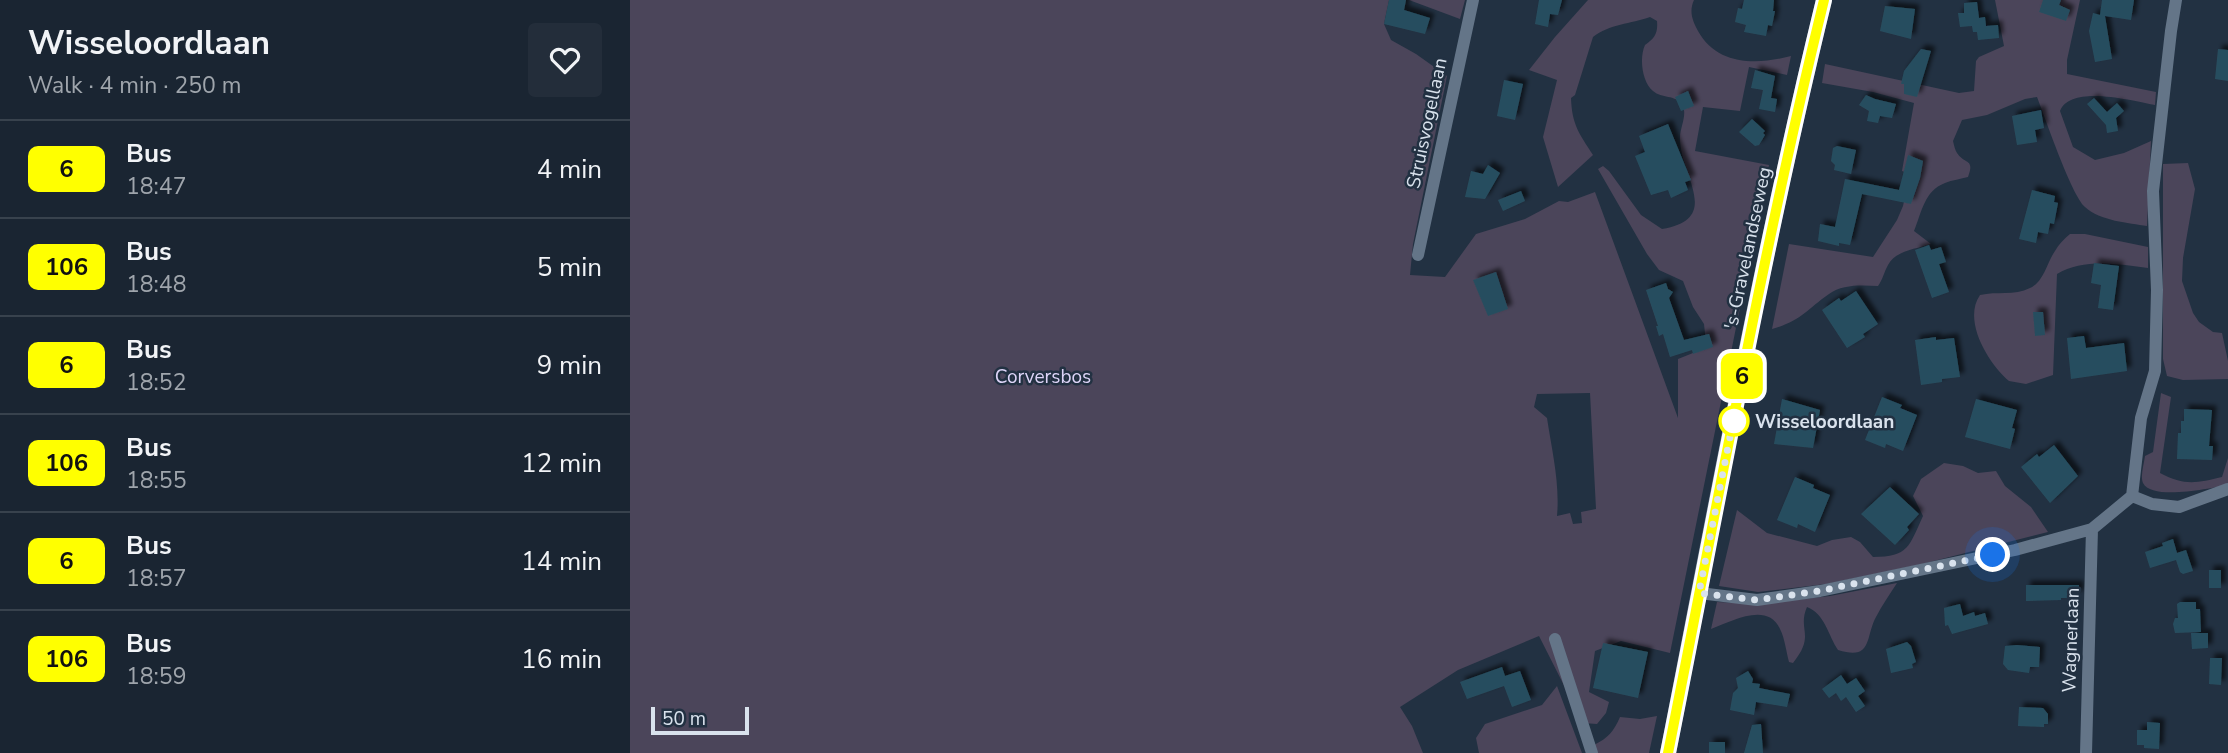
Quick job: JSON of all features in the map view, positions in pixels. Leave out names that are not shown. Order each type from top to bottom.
[{"type":"street","name":"Struisvogellaan","points":[[1418,255],[1473,0]]},
{"type":"street","name":"'s-Gravelandseweg","points":[[1668,753],[1790,143],[1824,0]]},
{"type":"street","points":[[1699,593],[1757,600],[1819,591],[2015,550],[2092,529],[2132,496],[2141,418],[2155,371],[2157,290],[2153,191],[2176,0]]},
{"type":"street","points":[[2132,496],[2151,504],[2179,507],[2228,489]]},
{"type":"street","name":"Wagnerlaan","points":[[2086,753],[2092,529]]},
{"type":"street","points":[[1555,639],[1592,753]]},
{"type":"green space","name":"Corversbos","points":[[630,0],[1389,0],[1384,24],[1391,40],[1447,76],[1413,244],[1410,275],[1445,277],[1476,234],[1525,219],[1559,201],[1568,202],[1595,192],[1678,418],[1678,359],[1693,353],[1706,343],[1704,324],[1693,307],[1683,281],[1659,270],[1647,254],[1598,169],[1603,166],[1609,171],[1641,215],[1662,229],[1681,224],[1691,216],[1695,205],[1694,193],[1681,151],[1680,137],[1684,108],[1676,99],[1653,91],[1646,82],[1643,70],[1643,50],[1655,35],[1657,21],[1650,17],[1613,27],[1593,37],[1575,95],[1571,98],[1577,128],[1593,155],[1558,187],[1543,137],[1557,80],[1529,70],[1588,0],[1694,0],[1691,12],[1694,23],[1706,42],[1716,51],[1727,57],[1752,61],[1791,56],[1787,75],[1749,67],[1740,111],[1703,107],[1695,151],[1769,165],[1670,653],[1621,641],[1595,651],[1589,692],[1609,702],[1606,713],[1597,724],[1583,723],[1539,636],[1458,670],[1400,707],[1412,726],[1423,753],[630,753]],"holes":[[[1590,393],[1596,509],[1581,512],[1582,523],[1573,524],[1570,513],[1557,516],[1557,491],[1547,418],[1534,407],[1537,394]]]},
{"type":"green space","points":[[1409,0],[1465,0],[1460,19]]},
{"type":"green space","points":[[1995,0],[2080,0],[2067,60],[2067,74],[2156,92],[2155,105],[2089,96],[2066,103],[2060,111],[2073,147],[2095,160],[2124,153],[2151,141],[2147,226],[2106,218],[2085,207],[2066,173],[2037,97],[2025,99],[1987,115],[1962,120],[1953,141],[1957,153],[1970,164],[1970,171],[1968,177],[1938,187],[1928,197],[1914,231],[1931,244],[1896,256],[1888,265],[1878,286],[1840,288],[1797,319],[1772,329],[1789,244],[1873,257],[1897,220],[1910,174],[1902,171],[1914,103],[1822,83],[1825,64],[1959,93],[1974,91],[1976,61],[1979,57],[2004,46]]},
{"type":"green space","points":[[2188,163],[2195,189],[2183,258],[2182,281],[2199,322],[2213,332],[2222,333],[2228,361],[2228,379],[2183,380],[2167,376],[2163,359],[2163,164]]},
{"type":"green space","points":[[2070,234],[2085,234],[2148,247],[2148,268],[2090,264],[2057,274],[2053,375],[2026,384],[2009,381],[1986,353],[1980,341],[1974,317],[1975,305],[1980,295],[2018,292],[2035,285],[2057,248]]},
{"type":"green space","points":[[2161,393],[2171,397],[2160,473],[2184,482],[2213,479],[2222,477],[2228,458],[2228,485],[2169,492],[2149,488],[2143,483],[2145,456],[2153,452]]},
{"type":"green space","points":[[1944,463],[1963,466],[1978,473],[1996,471],[2005,486],[2031,507],[2048,532],[1922,564],[1826,584],[1758,592],[1719,586],[1737,510],[1767,533],[1817,546],[1851,537],[1860,542],[1873,557],[1894,555],[1911,542],[1923,516],[1913,496],[1921,479]]},
{"type":"green space","points":[[1897,583],[1876,617],[1866,645],[1863,650],[1857,652],[1838,650],[1822,620],[1807,607],[1804,615],[1805,639],[1793,663],[1789,662],[1780,629],[1767,616],[1748,616],[1711,629],[1717,602],[1760,604],[1830,596]]},
{"type":"green space","points":[[1557,686],[1582,753],[1479,753],[1476,738],[1485,724],[1542,705]]},
{"type":"green space","points":[[1657,716],[1649,753],[1597,753],[1594,745],[1610,734],[1620,717],[1640,719]]},
{"type":"building","points":[[1389,0],[1406,0],[1404,10],[1430,18],[1425,34],[1384,24]]},
{"type":"building","points":[[1539,0],[1562,0],[1558,15],[1550,14],[1548,27],[1535,24]]},
{"type":"building","points":[[1744,0],[1774,0],[1772,26],[1768,25],[1766,36],[1744,32],[1746,25],[1735,22],[1738,8],[1742,9]]},
{"type":"building","points":[[2043,0],[2061,0],[2059,5],[2070,10],[2066,21],[2039,12]]},
{"type":"building","points":[[2102,0],[2134,0],[2131,20],[2105,16],[2112,59],[2095,62],[2089,31],[2093,13],[2100,15]]},
{"type":"building","points":[[1977,2],[1979,18],[1985,17],[1986,26],[1998,25],[1999,38],[1978,40],[1977,32],[1973,32],[1972,26],[1960,27],[1958,13],[1964,13],[1964,3]]},
{"type":"building","points":[[1885,6],[1915,9],[1911,39],[1880,31]]},
{"type":"building","points":[[1921,49],[1931,51],[1917,97],[1904,94],[1904,84],[1901,84],[1904,71]]},
{"type":"building","points":[[2218,49],[2228,50],[2228,81],[2215,79]]},
{"type":"building","points":[[1755,70],[1775,76],[1771,98],[1777,99],[1775,112],[1759,109],[1763,90],[1751,88]]},
{"type":"building","points":[[1504,80],[1523,84],[1515,120],[1497,116]]},
{"type":"building","points":[[1688,91],[1694,106],[1681,111],[1675,97]]},
{"type":"building","points":[[1866,95],[1896,104],[1892,118],[1880,116],[1878,123],[1867,121],[1869,111],[1859,105]]},
{"type":"building","points":[[2094,98],[2107,112],[2117,103],[2124,111],[2116,118],[2118,131],[2107,133],[2106,125],[2087,104]]},
{"type":"building","points":[[2041,110],[2044,128],[2035,130],[2037,142],[2017,145],[2012,116]]},
{"type":"building","points":[[1752,119],[1765,131],[1759,145],[1755,146],[1739,132]]},
{"type":"building","points":[[1668,124],[1691,180],[1685,182],[1688,190],[1671,198],[1668,190],[1651,195],[1635,156],[1645,152],[1639,136]]},
{"type":"building","points":[[1837,146],[1856,150],[1851,174],[1834,170],[1835,165],[1831,161],[1833,148]]},
{"type":"building","points":[[1908,155],[1923,161],[1911,204],[1862,194],[1850,245],[1839,243],[1839,246],[1818,241],[1820,224],[1835,227],[1845,179],[1899,190]]},
{"type":"building","points":[[1488,165],[1500,173],[1485,199],[1465,197],[1471,171],[1483,174]]},
{"type":"building","points":[[2032,190],[2055,196],[2054,202],[2058,203],[2054,224],[2050,223],[2048,234],[2038,232],[2036,243],[2019,239]]},
{"type":"building","points":[[1521,191],[1525,201],[1503,211],[1498,200]]},
{"type":"building","points":[[1929,245],[1931,250],[1941,247],[1946,262],[1939,264],[1949,292],[1932,298],[1915,250]]},
{"type":"building","points":[[2094,263],[2119,266],[2113,310],[2098,308],[2101,285],[2091,283]]},
{"type":"building","points":[[1496,272],[1508,309],[1488,316],[1473,280]]},
{"type":"building","points":[[1666,283],[1668,289],[1673,292],[1669,298],[1684,340],[1709,334],[1713,347],[1693,354],[1692,350],[1670,357],[1663,334],[1659,336],[1646,290]]},
{"type":"building","points":[[1856,291],[1878,324],[1863,334],[1865,337],[1847,348],[1822,310],[1839,298],[1841,301]]},
{"type":"building","points":[[2033,312],[2043,312],[2045,335],[2035,336]]},
{"type":"building","points":[[2084,336],[2086,348],[2124,343],[2127,371],[2071,379],[2067,338]]},
{"type":"building","points":[[1936,337],[1936,340],[1954,338],[1960,377],[1921,385],[1915,340]]},
{"type":"building","points":[[1882,397],[1917,415],[1903,451],[1886,444],[1885,448],[1865,440]]},
{"type":"building","points":[[1782,399],[1820,410],[1813,448],[1774,444]]},
{"type":"building","points":[[1976,399],[2017,410],[2010,449],[1965,437]]},
{"type":"building","points":[[2184,409],[2212,410],[2209,446],[2213,446],[2212,460],[2177,459],[2178,433],[2181,433],[2181,421],[2184,421]]},
{"type":"building","points":[[2054,445],[2078,476],[2050,503],[2021,467]]},
{"type":"building","points":[[1795,477],[1830,495],[1815,532],[1798,524],[1797,528],[1777,520]]},
{"type":"building","points":[[1890,487],[1919,514],[1895,545],[1861,514]]},
{"type":"building","points":[[2173,539],[2177,553],[2186,550],[2193,571],[2183,574],[2176,560],[2150,568],[2145,552],[2163,546],[2162,543]]},
{"type":"building","points":[[2209,570],[2221,570],[2221,588],[2209,588]]},
{"type":"building","points":[[2026,585],[2079,585],[2079,595],[2069,595],[2069,598],[2061,600],[2026,601]]},
{"type":"building","points":[[2196,602],[2196,609],[2200,609],[2201,632],[2175,633],[2173,624],[2175,618],[2178,618],[2177,604]]},
{"type":"building","points":[[1960,604],[1963,616],[1974,612],[1975,616],[1985,613],[1988,624],[1952,634],[1948,625],[1945,626],[1944,608]]},
{"type":"building","points":[[2191,633],[2208,633],[2208,648],[2192,649]]},
{"type":"building","points":[[1907,642],[1916,662],[1912,664],[1913,668],[1891,673],[1886,649]]},
{"type":"building","points":[[1603,643],[1648,652],[1638,698],[1593,688]]},
{"type":"building","points":[[2005,646],[2040,647],[2039,667],[2030,667],[2029,673],[2008,670],[2003,664]]},
{"type":"building","points":[[2210,658],[2222,658],[2221,685],[2209,684]]},
{"type":"building","points":[[1502,667],[1505,676],[1520,671],[1531,700],[1512,707],[1504,686],[1467,699],[1460,682]]},
{"type":"building","points":[[1748,671],[1753,679],[1752,683],[1760,684],[1759,688],[1790,694],[1787,707],[1756,702],[1754,715],[1730,710],[1733,693],[1738,688],[1736,678]]},
{"type":"building","points":[[1841,675],[1847,684],[1856,678],[1865,691],[1858,696],[1865,706],[1856,712],[1846,697],[1841,701],[1836,693],[1829,698],[1822,689]]},
{"type":"building","points":[[2019,707],[2043,708],[2048,714],[2048,724],[2044,724],[2044,727],[2018,726]]},
{"type":"building","points":[[2147,722],[2160,723],[2159,749],[2137,745],[2137,730],[2147,730]]},
{"type":"building","points":[[1761,724],[1763,753],[1744,753],[1752,725]]},
{"type":"building","points":[[1709,742],[1725,742],[1725,753],[1709,753]]},
{"type":"bus line","name":"6","points":[[1668,753],[1764,264],[1795,116],[1824,0]]},
{"type":"place","name":"Wisseloordlaan","points":[[1734,421]]},
{"type":"route","points":[[1734,421],[1734,417],[1699,593],[1757,600],[1819,591],[1993,555]]}]
